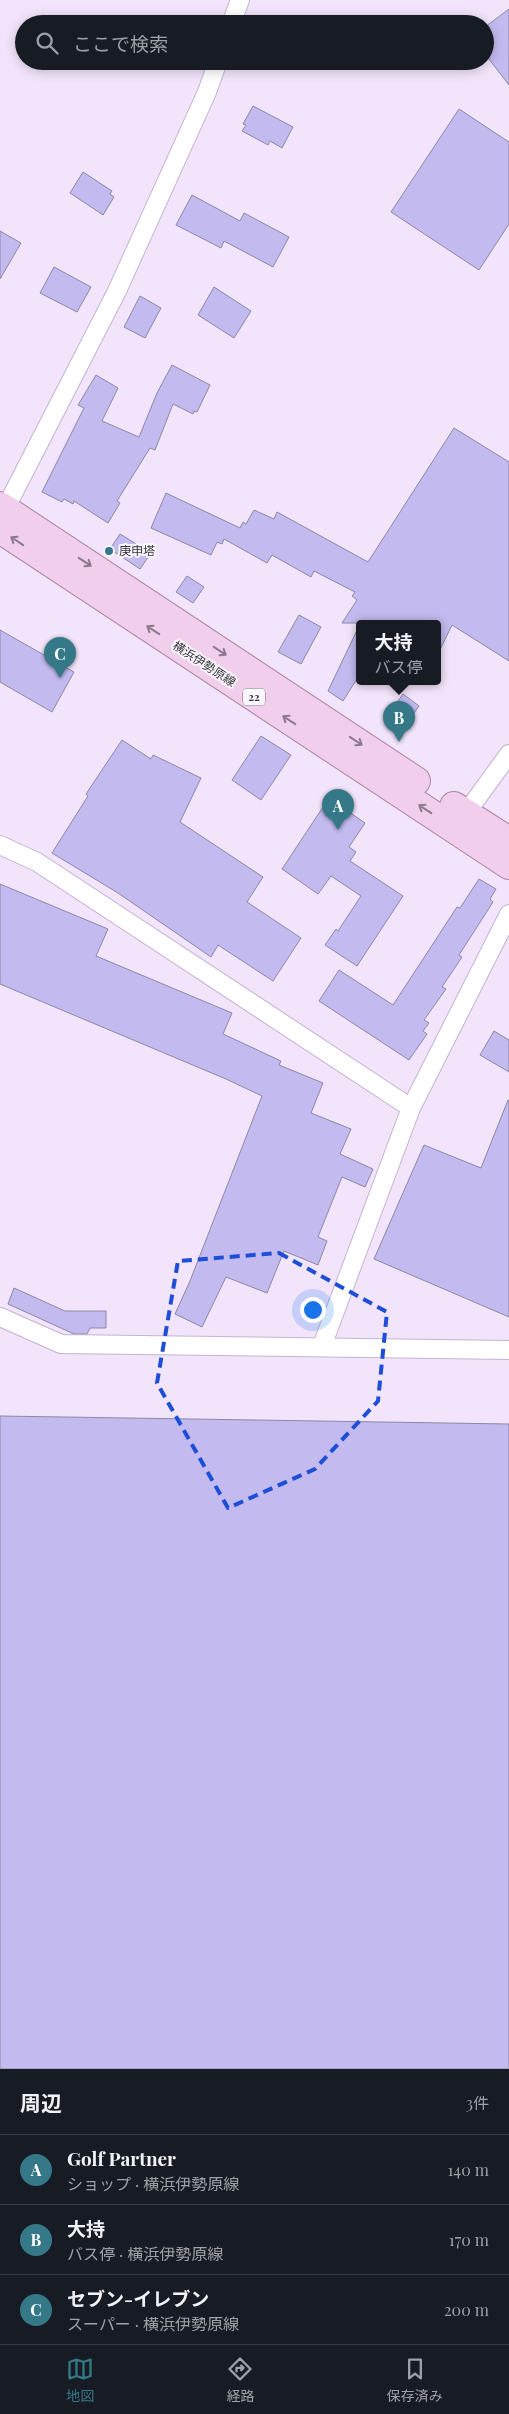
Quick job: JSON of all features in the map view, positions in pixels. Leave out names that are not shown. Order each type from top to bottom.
[{"type":"main road","name":"横浜伊勢原線","points":[[1,516],[460,821],[509,865]]},
{"type":"main road","name":"横浜伊勢原線","points":[[460,821],[509,841]]},
{"type":"street","points":[[234,15],[240,0]]},
{"type":"street","points":[[1,516],[117,291],[207,92],[215,70]]},
{"type":"street","points":[[460,821],[509,754]]},
{"type":"street","points":[[0,846],[37,862],[411,1108]]},
{"type":"street","points":[[322,1346],[411,1108],[509,914]]},
{"type":"street","points":[[0,1317],[61,1344],[509,1350]]},
{"type":"highlighted area","points":[[279,1253],[387,1312],[378,1401],[315,1469],[228,1508],[157,1383],[178,1261]]},
{"type":"building","points":[[509,9],[509,85],[494,66],[494,20]]},
{"type":"building","points":[[253,106],[293,127],[282,148],[270,141],[268,145],[242,131],[246,125],[243,124]]},
{"type":"building","points":[[459,109],[509,142],[509,224],[479,270],[391,212]]},
{"type":"building","points":[[83,172],[112,191],[110,194],[114,197],[103,215],[70,193]]},
{"type":"building","points":[[192,195],[240,221],[244,213],[289,237],[273,267],[224,241],[221,248],[176,225]]},
{"type":"building","points":[[0,231],[21,243],[0,279]]},
{"type":"building","points":[[54,267],[91,287],[77,312],[40,293]]},
{"type":"building","points":[[214,287],[251,311],[234,338],[198,315]]},
{"type":"building","points":[[140,296],[161,308],[145,338],[124,327]]},
{"type":"building","points":[[172,365],[210,385],[197,412],[194,411],[193,414],[173,404],[155,450],[150,448],[117,501],[120,503],[108,523],[74,501],[73,504],[64,499],[62,502],[42,492],[84,408],[78,405],[96,375],[118,388],[102,421],[139,437],[157,393]]},
{"type":"building","points":[[454,428],[509,462],[509,661],[452,625],[441,648],[441,620],[356,620],[356,623],[342,623],[357,600],[352,596],[355,592],[314,571],[311,577],[272,555],[267,563],[224,539],[222,544],[217,542],[211,555],[151,528],[166,493],[240,528],[243,522],[246,524],[254,510],[274,519],[277,512],[368,562]]},
{"type":"building","points":[[120,534],[151,553],[140,569],[110,549]]},
{"type":"building","points":[[187,576],[204,587],[193,603],[176,592]]},
{"type":"building","points":[[299,615],[321,627],[301,664],[278,652]]},
{"type":"building","points":[[0,630],[74,672],[52,712],[0,682]]},
{"type":"building","points":[[356,632],[356,680],[343,701],[328,691]]},
{"type":"building","points":[[403,694],[419,706],[400,733],[384,721]]},
{"type":"building","points":[[261,736],[291,755],[261,800],[232,780]]},
{"type":"building","points":[[122,740],[151,759],[153,755],[201,778],[180,822],[263,877],[247,902],[301,938],[273,981],[218,945],[211,957],[118,893],[52,853],[88,796],[86,794]]},
{"type":"building","points":[[329,798],[365,823],[349,847],[356,852],[350,861],[403,896],[357,966],[325,945],[336,929],[338,931],[361,896],[331,876],[318,894],[282,869]]},
{"type":"building","points":[[479,879],[496,889],[490,899],[493,902],[459,955],[462,957],[442,987],[446,989],[424,1020],[429,1023],[423,1031],[427,1034],[409,1060],[319,1001],[339,970],[393,1005],[457,907],[460,908]]},
{"type":"building","points":[[0,884],[108,929],[96,956],[232,1013],[223,1034],[281,1061],[279,1065],[323,1083],[311,1113],[351,1129],[340,1154],[373,1169],[365,1187],[342,1177],[318,1237],[327,1241],[318,1265],[284,1251],[267,1293],[226,1277],[202,1327],[175,1314],[190,1281],[262,1096],[0,984]]},
{"type":"building","points":[[494,1031],[509,1040],[509,1072],[480,1055]]},
{"type":"building","points":[[508,1100],[509,1317],[374,1259],[424,1145],[481,1168]]},
{"type":"building","points":[[14,1288],[65,1311],[106,1311],[106,1328],[90,1328],[87,1334],[74,1334],[8,1304]]},
{"type":"building","points":[[0,1416],[509,1424],[509,2069],[0,2069]]},
{"type":"place","name":"庚申塔","points":[[109,551]]},
{"type":"place","name":"セブン-イレブン","points":[[60,678]]},
{"type":"place","name":"大持","points":[[399,742]]},
{"type":"place","name":"Golf Partner","points":[[338,830]]}]
